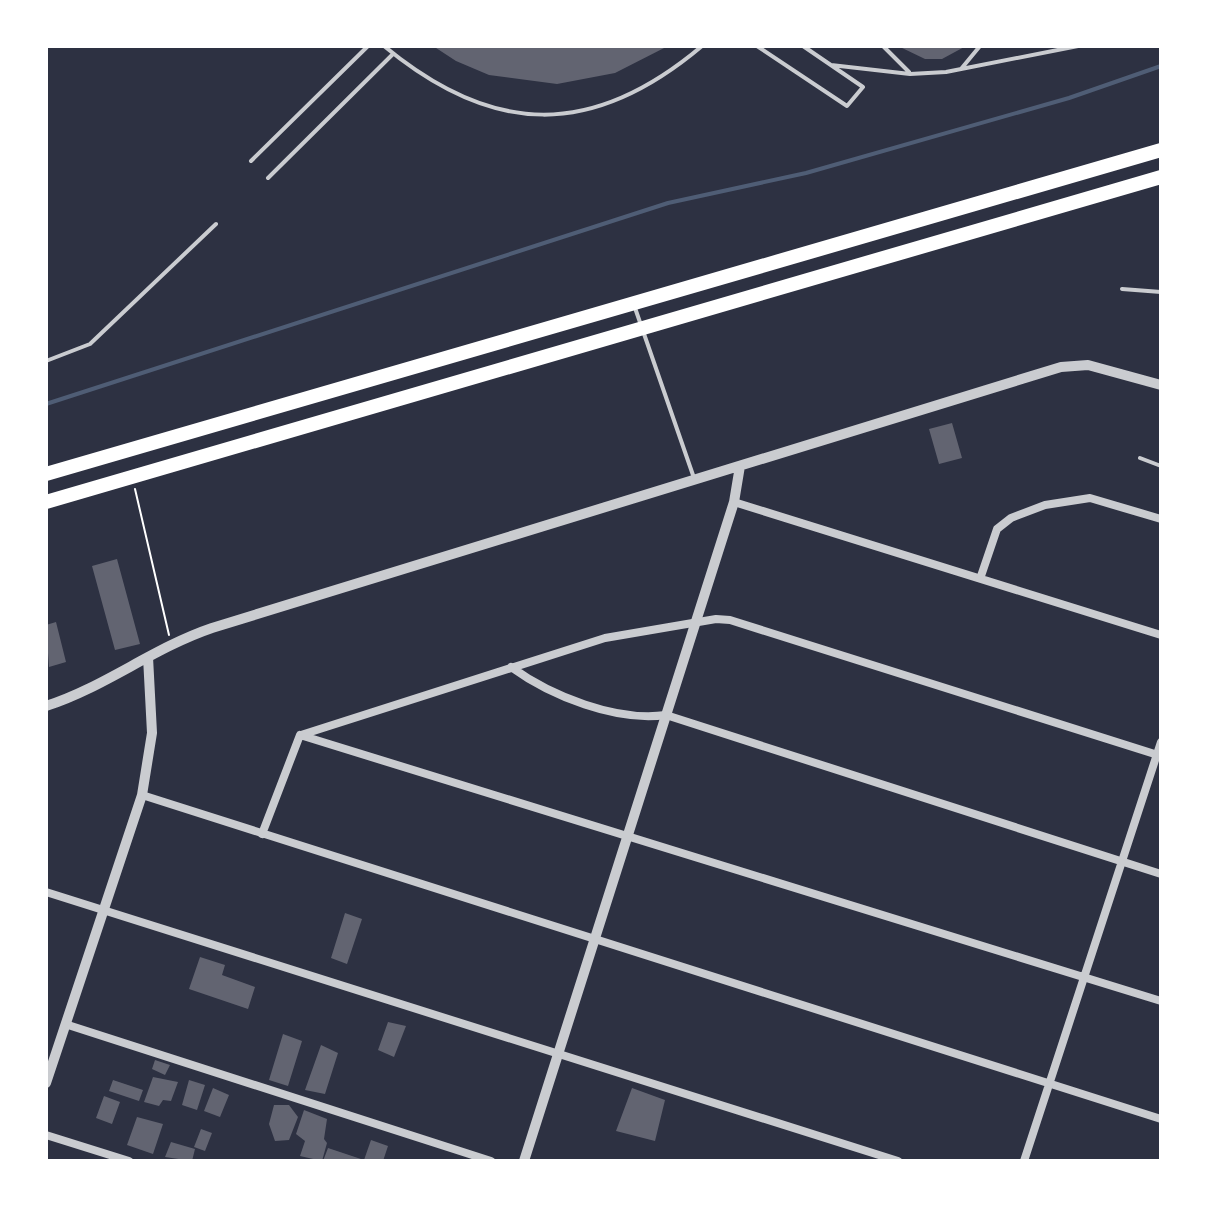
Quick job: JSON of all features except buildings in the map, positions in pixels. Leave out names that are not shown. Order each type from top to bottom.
[{"type":"highway","points":[[46,474],[1161,150]]},
{"type":"highway","points":[[46,502],[1161,177]]},
{"type":"street","points":[[46,706],[99,685],[171,644],[212,628],[1061,367],[1088,365],[1161,385]]},
{"type":"street","points":[[524,1161],[734,502],[740,466]]},
{"type":"street","points":[[981,576],[997,529],[1011,518],[1045,505],[1090,498],[1161,519]]},
{"type":"street","points":[[734,502],[981,576],[1161,635]]},
{"type":"street","points":[[300,735],[605,638],[694,621],[730,620],[1159,755]]},
{"type":"street","points":[[47,1078],[142,795],[152,733],[148,657]]},
{"type":"street","points":[[511,667],[530,681],[591,705],[637,716],[666,715],[1161,874]]},
{"type":"street","points":[[262,834],[300,735]]},
{"type":"street","points":[[300,735],[1161,1001]]},
{"type":"street","points":[[1024,1161],[1161,742]]},
{"type":"street","points":[[142,795],[595,942],[1161,1119]]},
{"type":"street","points":[[46,892],[898,1161]]},
{"type":"street","points":[[65,1024],[491,1161]]},
{"type":"street","points":[[46,1135],[129,1161]]},
{"type":"lane","points":[[251,161],[368,46]]},
{"type":"lane","points":[[384,46],[424,78],[461,97],[508,112],[555,117],[604,106],[669,74],[702,46]]},
{"type":"lane","points":[[757,46],[847,106],[863,87],[803,46]]},
{"type":"lane","points":[[883,46],[910,74]]},
{"type":"lane","points":[[960,70],[980,46]]},
{"type":"lane","points":[[831,65],[910,74],[960,70],[1078,46]]},
{"type":"lane","points":[[268,178],[393,54]]},
{"type":"lane","points":[[46,361],[90,344],[216,224]]},
{"type":"lane","points":[[1122,289],[1161,292]]},
{"type":"lane","points":[[633,303],[695,480]]},
{"type":"lane","points":[[1140,458],[1161,466]]},
{"type":"path","points":[[132,476],[171,644]]},
{"type":"waterway","points":[[46,404],[668,203],[806,173],[1069,98],[1161,66]]}]
